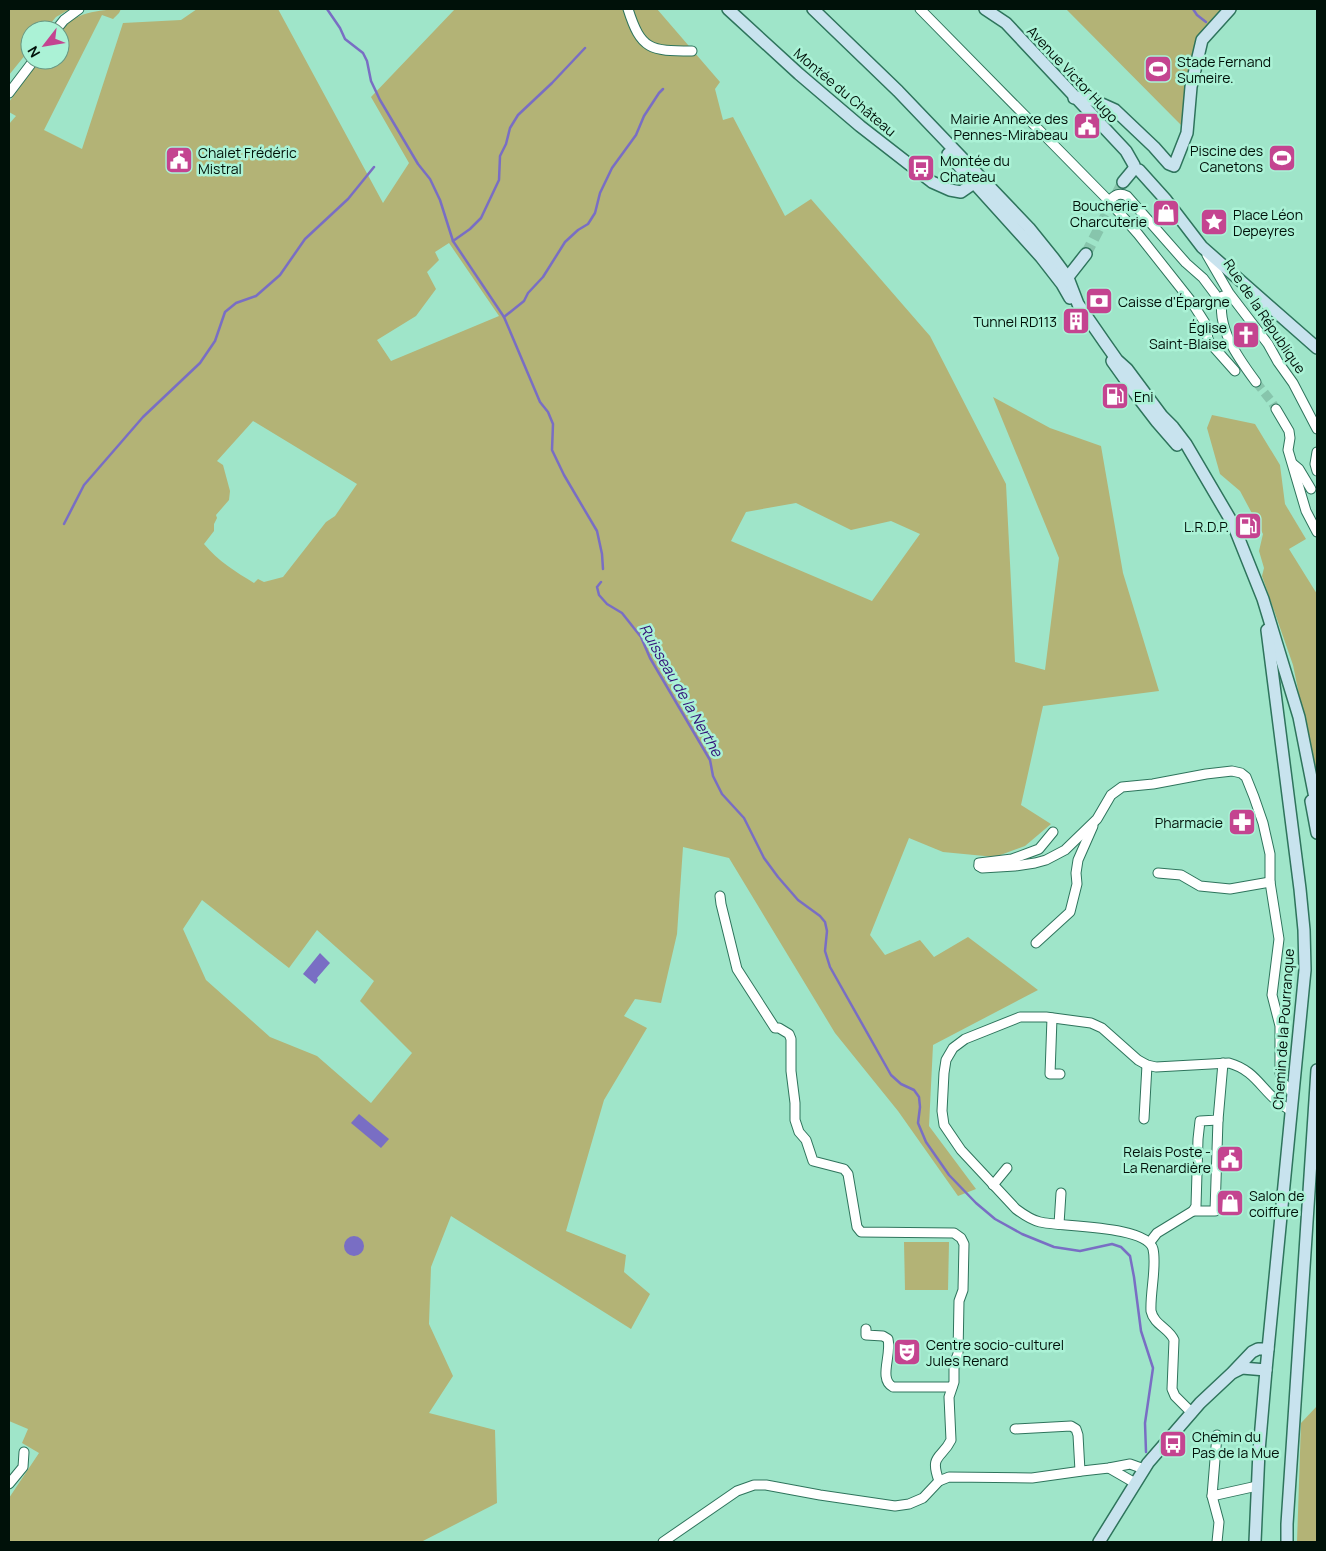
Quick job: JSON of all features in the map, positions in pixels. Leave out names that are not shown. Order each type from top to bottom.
[{"type":"street","points":[[64,20],[79,9]]},
{"type":"street","points":[[628,9],[637,34],[646,44],[655,48],[672,51],[692,51]]},
{"type":"street","name":"Montée du Château","points":[[728,9],[799,74],[860,126],[932,182],[950,190],[961,192],[971,177]]},
{"type":"street","points":[[813,9],[860,56],[971,177],[1041,257],[1050,262],[1065,281]]},
{"type":"street","points":[[920,9],[1109,201],[1138,234],[1205,323],[1208,339],[1211,344],[1236,371]]},
{"type":"street","name":"Avenue Victor Hugo","points":[[984,9],[1006,23],[1074,98],[1126,151],[1135,168],[1166,200],[1202,246],[1317,348]]},
{"type":"street","points":[[1074,98],[1095,101],[1115,110],[1169,164],[1174,166],[1187,133],[1191,88],[1202,40],[1230,9]]},
{"type":"street","points":[[9,92],[26,70]]},
{"type":"street","points":[[1123,182],[1135,168]]},
{"type":"street","points":[[971,177],[989,187],[1029,228],[1054,259],[1086,317],[1117,360],[1127,369],[1162,416],[1186,444],[1224,509],[1263,599],[1277,642],[1299,717],[1317,808]]},
{"type":"street","points":[[1109,201],[1115,195],[1127,196],[1186,263],[1203,278],[1222,302]]},
{"type":"street","points":[[1202,246],[1203,255],[1223,296],[1223,321],[1228,335],[1240,360],[1256,382]]},
{"type":"street","name":"Rue de la République","points":[[1202,246],[1229,293],[1268,344],[1278,362],[1294,383],[1317,429]]},
{"type":"street","points":[[1065,281],[1086,254]]},
{"type":"street","points":[[1276,409],[1289,431],[1288,447],[1306,511],[1317,532]]},
{"type":"street","points":[[1317,452],[1315,464],[1317,471]]},
{"type":"street","points":[[1293,464],[1299,469],[1311,489]]},
{"type":"street","name":"Chemin de la Pourranque","points":[[1263,599],[1304,930],[1305,970],[1266,1370]]},
{"type":"street","points":[[1278,711],[1291,692]]},
{"type":"street","points":[[1291,692],[1304,771],[1317,833]]},
{"type":"street","points":[[1036,944],[1070,912],[1076,884],[1078,860],[1097,819],[1111,795],[1122,787],[1153,784],[1214,773],[1232,771],[1241,773],[1246,777],[1263,823],[1270,854],[1270,882],[1279,940],[1272,995],[1280,1026],[1280,1072],[1283,1083],[1293,1093]]},
{"type":"street","points":[[1053,832],[1040,849],[1012,859],[979,863],[979,866],[982,868],[1015,866],[1046,860],[1064,850],[1097,819]]},
{"type":"street","points":[[1158,873],[1181,875],[1200,886],[1230,889],[1270,882]]},
{"type":"street","points":[[720,896],[737,969],[775,1028],[786,1031],[791,1039],[791,1071],[795,1120],[799,1132],[806,1140],[813,1161],[844,1169],[848,1174],[857,1227],[860,1232],[954,1233],[961,1238],[964,1244],[963,1290],[958,1300],[958,1354],[954,1364],[949,1397],[950,1440],[948,1446],[935,1462],[939,1481]]},
{"type":"street","points":[[1192,1412],[1175,1396],[1172,1389],[1174,1340],[1172,1334],[1152,1317],[1153,1248],[1150,1242],[1129,1233],[1040,1222],[1026,1217],[1016,1210],[961,1150],[944,1125],[942,1111],[946,1060],[953,1048],[965,1039],[1020,1017],[1052,1018],[1092,1023],[1102,1028],[1146,1065],[1156,1067],[1229,1063],[1240,1066],[1257,1079],[1278,1102],[1291,1111]]},
{"type":"street","points":[[1052,1018],[1050,1074],[1060,1074]]},
{"type":"street","points":[[1193,1211],[1215,1211],[1218,1120],[1223,1063]]},
{"type":"street","points":[[1144,1119],[1146,1065]]},
{"type":"street","points":[[1286,1542],[1317,1070]]},
{"type":"street","points":[[1150,1242],[1157,1233],[1193,1211],[1196,1206],[1200,1121],[1218,1120]]},
{"type":"street","points":[[993,1184],[1007,1168]]},
{"type":"street","points":[[1059,1224],[1061,1193]]},
{"type":"street","points":[[866,1329],[866,1335],[883,1336],[888,1339],[889,1346],[885,1379],[887,1384],[893,1387],[952,1387]]},
{"type":"street","points":[[1099,1542],[1144,1469],[1192,1412],[1252,1352],[1258,1349],[1268,1350]]},
{"type":"street","points":[[1232,1373],[1242,1368],[1266,1370],[1257,1486],[1255,1542]]},
{"type":"street","points":[[1015,1428],[1071,1426],[1076,1429],[1080,1471]]},
{"type":"street","points":[[1217,1435],[1212,1496],[1219,1522],[1217,1542]]},
{"type":"street","points":[[9,1484],[23,1467],[24,1452]]},
{"type":"street","points":[[663,1542],[737,1491],[754,1485],[766,1485],[895,1506],[909,1504],[923,1498],[939,1481],[949,1477],[1032,1478],[1130,1464],[1144,1469]]},
{"type":"street","points":[[1110,1468],[1135,1484]]},
{"type":"street","points":[[1212,1496],[1257,1486]]},
{"type":"shaded area","points":[[9,9],[70,9],[53,20],[20,20],[20,61],[9,75]]},
{"type":"shaded area","points":[[121,9],[113,19],[102,15],[44,130],[82,149],[123,23],[181,20],[197,9],[278,9],[383,203],[409,163],[371,97],[455,9],[657,9],[720,82],[715,89],[723,120],[733,117],[785,216],[811,199],[930,336],[1006,484],[1015,662],[1045,670],[1059,558],[993,397],[1050,428],[1101,446],[1123,573],[1159,691],[1043,706],[1021,805],[1051,824],[1025,846],[995,857],[943,852],[909,838],[870,935],[885,955],[920,940],[934,957],[968,937],[1038,990],[933,1045],[929,1126],[976,1189],[958,1196],[898,1111],[835,1033],[729,858],[683,847],[677,934],[661,1003],[635,999],[624,1016],[647,1028],[604,1100],[566,1231],[626,1255],[624,1272],[650,1294],[631,1329],[451,1216],[431,1267],[429,1324],[453,1376],[429,1413],[495,1430],[497,1503],[421,1542],[9,1542],[9,1498],[39,1453],[22,1443],[28,1429],[9,1421],[9,124],[16,116],[9,112],[9,102],[32,70],[70,70],[70,22],[96,11]],"holes":[[[449,243],[499,316],[391,361],[377,340],[416,316],[436,289],[427,272],[439,260],[435,252]],[[253,421],[357,484],[335,516],[326,522],[283,577],[264,582],[258,579],[254,583],[221,561],[204,544],[214,531],[216,515],[229,500],[230,491],[223,465],[217,461]],[[796,503],[851,530],[891,521],[920,534],[872,601],[731,541],[746,512]],[[202,900],[289,968],[317,930],[374,981],[360,1001],[412,1053],[371,1103],[317,1056],[270,1037],[206,980],[183,929]]]},
{"type":"shaded area","name":"Stade Fernand Sumeire.","points":[[1066,9],[1223,9],[1203,30],[1195,50],[1183,127]]},
{"type":"shaded area","points":[[1212,415],[1255,424],[1280,465],[1285,504],[1306,539],[1289,549],[1317,594],[1317,783],[1293,665],[1262,576],[1264,568],[1259,551],[1263,534],[1240,491],[1220,474],[1207,428]]},
{"type":"shaded area","points":[[320,953],[330,963],[317,978],[318,980],[315,984],[303,974]]},
{"type":"shaded area","points":[[359,1114],[389,1139],[381,1148],[351,1123]]},
{"type":"shaded area","points":[[354,1236],[361,1239],[364,1246],[361,1253],[354,1256],[347,1253],[344,1246],[347,1239]]},
{"type":"shaded area","points":[[904,1242],[949,1242],[948,1290],[905,1290]]},
{"type":"shaded area","points":[[1317,1406],[1317,1542],[1297,1542],[1301,1423]]},
{"type":"waterway","name":"Ruisseau de la Nerthe","points":[[327,9],[345,39],[363,53],[367,61],[371,81],[380,100],[418,164],[430,179],[440,200],[453,241],[504,317],[540,402],[548,412],[553,424],[552,450],[564,475],[597,531],[603,569]]},
{"type":"waterway","points":[[1193,9],[1206,22]]},
{"type":"waterway","points":[[453,241],[470,229],[481,218],[499,180],[500,156],[506,144],[510,128],[518,115],[585,48]]},
{"type":"waterway","points":[[504,317],[524,301],[528,293],[543,277],[565,242],[588,224],[595,213],[600,193],[612,168],[636,135],[644,116],[663,89]]},
{"type":"waterway","points":[[64,524],[84,485],[143,417],[200,363],[215,341],[225,312],[236,303],[256,296],[280,275],[305,239],[348,199],[374,167]]},
{"type":"waterway","name":"Ruisseau de la Nerthe","points":[[601,582],[597,587],[599,595],[607,604],[622,613],[641,637],[650,658],[710,760],[713,776],[722,794],[744,818],[764,858],[798,900],[825,922],[827,931],[825,951],[830,967],[891,1075],[901,1084],[914,1090],[919,1097],[918,1123],[926,1142],[949,1175],[976,1203],[995,1219],[1022,1234],[1054,1247],[1080,1251],[1112,1244],[1121,1247],[1130,1256],[1141,1331],[1153,1368],[1145,1423],[1146,1452]]},
{"type":"tunnel","points":[[1086,254],[1123,182]]},
{"type":"tunnel","points":[[1256,382],[1276,409]]},
{"type":"place","name":"Stade Fernand Sumeire.","points":[[1158,69]]},
{"type":"place","name":"Mairie Annexe des Pennes-Mirabeau","points":[[1087,126]]},
{"type":"place","name":"Piscine des Canetons","points":[[1282,158]]},
{"type":"place","name":"Chalet Frédéric Mistral","points":[[179,160]]},
{"type":"place","name":"Montée du Chateau","points":[[921,168]]},
{"type":"place","name":"Boucherie - Charcuterie","points":[[1166,213]]},
{"type":"place","name":"Place Léon Depeyres","points":[[1214,222]]},
{"type":"place","name":"Caisse d'Épargne","points":[[1099,301]]},
{"type":"place","name":"Tunnel RD113","points":[[1076,321]]},
{"type":"place","name":"Église Saint-Blaise","points":[[1246,335]]},
{"type":"place","name":"Eni","points":[[1115,396]]},
{"type":"place","name":"L.R.D.P.","points":[[1248,526]]},
{"type":"place","name":"Pharmacie","points":[[1242,822]]},
{"type":"place","name":"Relais Poste - La Renardière","points":[[1230,1159]]},
{"type":"place","name":"Salon de coiffure","points":[[1230,1203]]},
{"type":"place","name":"Centre socio-culturel Jules Renard","points":[[907,1352]]},
{"type":"place","name":"Chemin du Pas de la Mue","points":[[1173,1444]]}]
